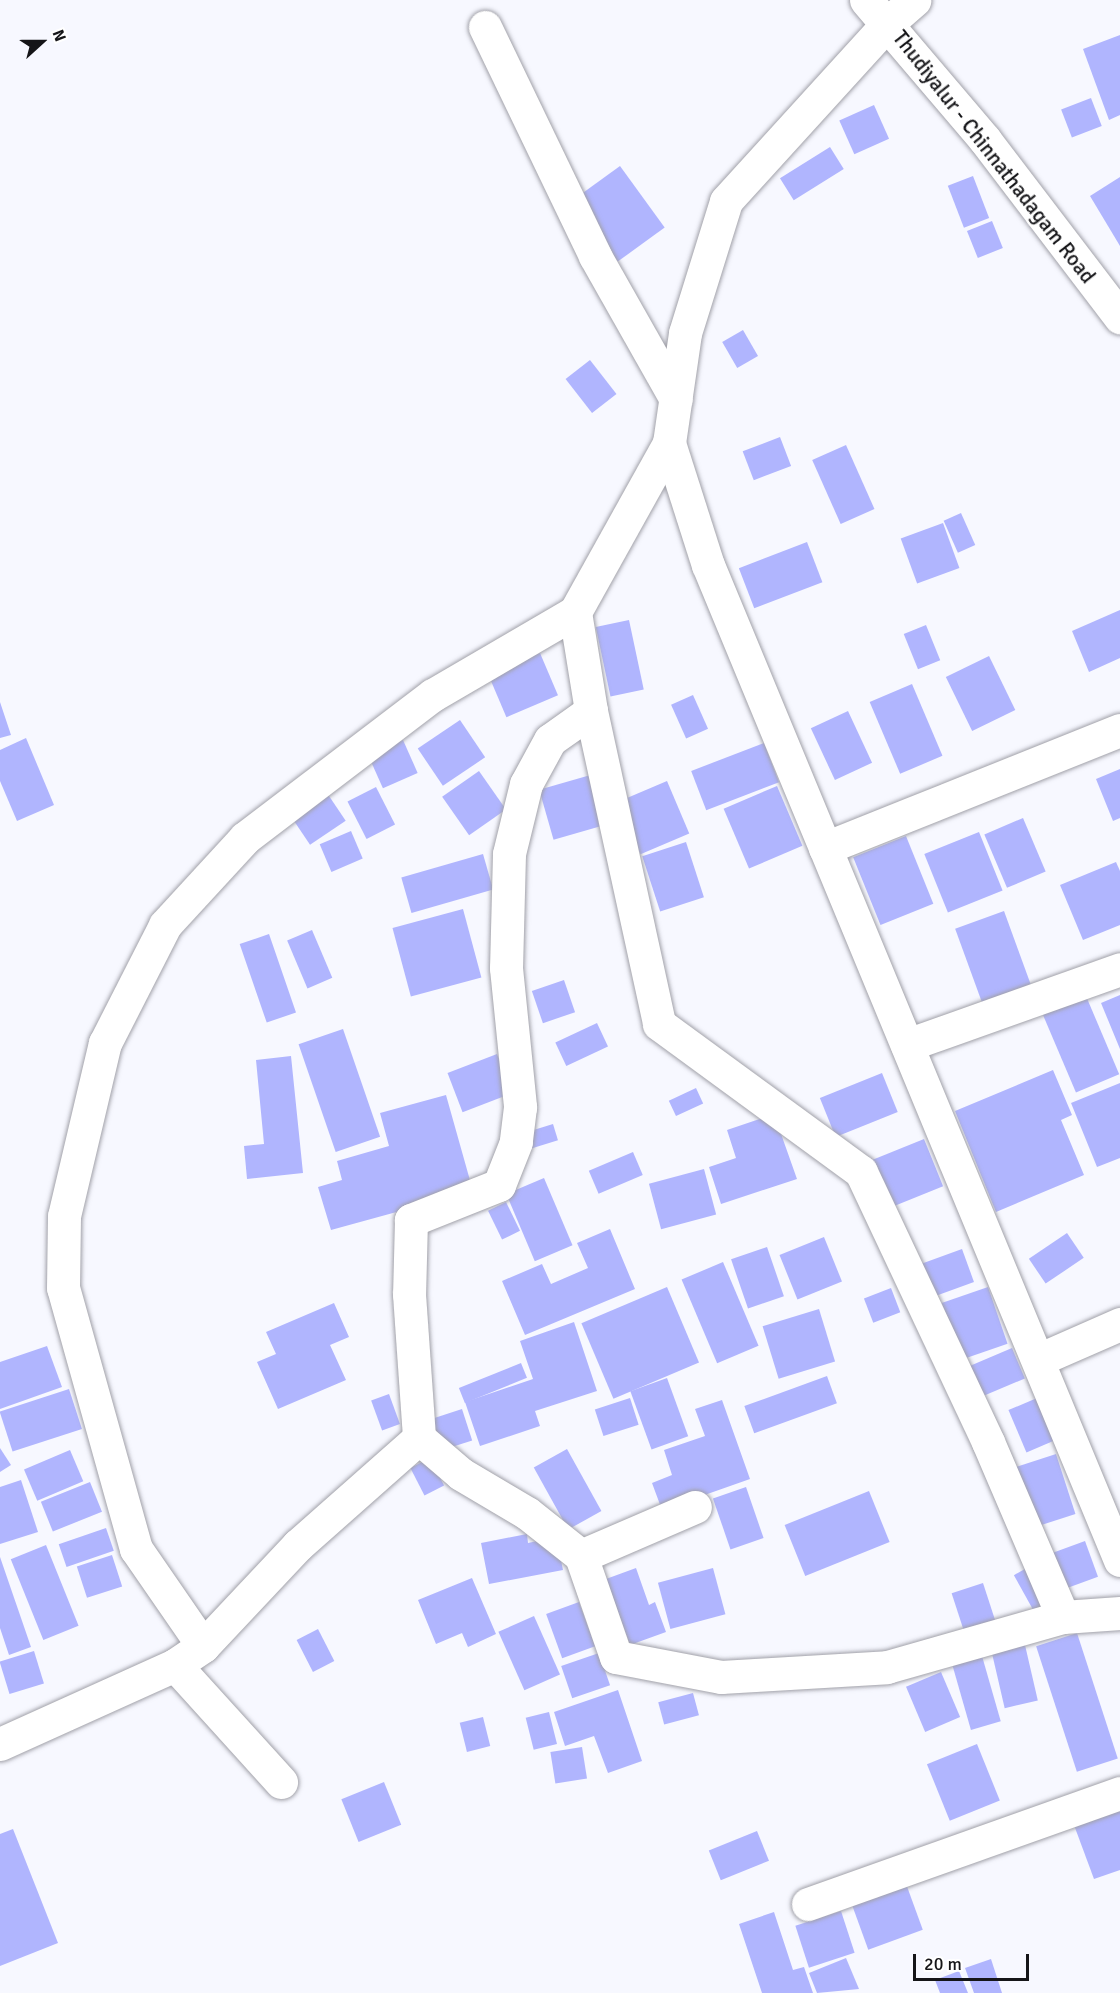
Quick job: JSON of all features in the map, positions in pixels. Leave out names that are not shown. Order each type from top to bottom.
[{"type":"street","points":[[203,1646],[136,1549],[63,1288],[64,1216],[105,1043],[165,925],[245,838],[433,695],[575,612],[669,443],[686,333],[726,201],[877,11],[914,0]]},
{"type":"street","name":"Thudiyalur - Chinnathadagam Road","points":[[877,11],[985,140],[1120,317]]},
{"type":"street","points":[[485,27],[595,256],[676,399]]},
{"type":"street","points":[[669,443],[708,565],[1120,1560]]},
{"type":"street","points":[[575,612],[591,711],[659,1024],[861,1172],[988,1442],[1064,1617]]},
{"type":"street","points":[[591,711],[550,740],[526,784],[509,854],[506,968],[520,1107],[516,1142],[499,1185],[411,1220],[409,1294],[419,1438],[460,1474],[528,1513],[581,1556],[616,1657],[721,1677],[887,1667],[1064,1617],[1120,1613]]},
{"type":"street","points":[[825,848],[1120,729]]},
{"type":"street","points":[[907,1045],[1120,969]]},
{"type":"street","points":[[1038,1360],[1120,1324]]},
{"type":"street","points":[[0,1744],[175,1665],[203,1646],[298,1545],[419,1438]]},
{"type":"street","points":[[581,1556],[695,1507]]},
{"type":"street","points":[[175,1665],[280,1782]]},
{"type":"street","points":[[808,1904],[1120,1793]]},
{"type":"building","points":[[1120,35],[1120,115],[1109,120],[1083,49]]},
{"type":"building","points":[[1091,98],[1102,126],[1072,137],[1061,109]]},
{"type":"building","points":[[874,105],[889,139],[854,154],[839,120]]},
{"type":"building","points":[[830,147],[844,169],[794,200],[780,178]]},
{"type":"building","points":[[620,166],[665,227],[618,262],[573,200]]},
{"type":"building","points":[[973,176],[989,218],[964,228],[948,186]]},
{"type":"building","points":[[1120,177],[1120,246],[1090,196]]},
{"type":"building","points":[[992,221],[1003,248],[978,258],[967,231]]},
{"type":"building","points":[[743,330],[758,356],[737,368],[722,342]]},
{"type":"building","points":[[590,360],[616,394],[592,413],[566,379]]},
{"type":"building","points":[[780,437],[791,466],[754,480],[743,451]]},
{"type":"building","points":[[846,445],[874,509],[841,524],[812,460]]},
{"type":"building","points":[[961,513],[975,545],[958,553],[944,521]]},
{"type":"building","points":[[943,523],[959,568],[917,583],[901,538]]},
{"type":"building","points":[[807,542],[822,582],[754,608],[739,568]]},
{"type":"building","points":[[1120,610],[1120,658],[1089,672],[1072,631]]},
{"type":"building","points":[[629,620],[644,689],[611,697],[596,627]]},
{"type":"building","points":[[926,625],[940,660],[918,669],[904,634]]},
{"type":"building","points":[[540,653],[558,695],[506,717],[488,675]]},
{"type":"building","points":[[989,656],[1015,710],[972,731],[946,677]]},
{"type":"building","points":[[912,684],[942,756],[900,774],[870,702]]},
{"type":"building","points":[[693,695],[708,729],[686,739],[671,705]]},
{"type":"building","points":[[0,702],[11,735],[0,738]]},
{"type":"building","points":[[848,711],[872,763],[835,780],[811,728]]},
{"type":"building","points":[[460,720],[485,757],[443,786],[418,749]]},
{"type":"building","points":[[26,738],[54,805],[17,821],[0,781],[0,750]]},
{"type":"building","points":[[403,740],[418,773],[383,788],[368,755]]},
{"type":"building","points":[[764,743],[779,782],[706,810],[691,771]]},
{"type":"building","points":[[1120,769],[1120,818],[1113,821],[1096,779]]},
{"type":"building","points":[[479,771],[506,810],[469,835],[442,797]]},
{"type":"building","points":[[594,774],[608,824],[554,840],[539,790]]},
{"type":"building","points":[[667,781],[689,833],[640,854],[618,802]]},
{"type":"building","points":[[777,786],[802,846],[749,868],[724,809]]},
{"type":"building","points":[[376,787],[395,824],[367,839],[347,802]]},
{"type":"building","points":[[325,790],[346,821],[310,845],[289,814]]},
{"type":"building","points":[[1023,818],[1046,871],[1007,888],[984,834]]},
{"type":"building","points":[[351,831],[363,859],[331,872],[320,844]]},
{"type":"building","points":[[979,832],[1003,890],[948,913],[924,854]]},
{"type":"building","points":[[906,836],[933,904],[880,925],[853,857]]},
{"type":"building","points":[[686,842],[704,897],[660,911],[642,856]]},
{"type":"building","points":[[483,854],[493,890],[411,913],[401,877]]},
{"type":"building","points":[[1116,862],[1120,871],[1120,925],[1083,940],[1060,885]]},
{"type":"building","points":[[463,909],[481,978],[411,996],[392,928]]},
{"type":"building","points":[[1004,911],[1033,992],[985,1010],[955,929]]},
{"type":"building","points":[[312,930],[332,978],[307,988],[287,941]]},
{"type":"building","points":[[269,934],[296,1012],[267,1023],[240,944]]},
{"type":"building","points":[[564,980],[575,1012],[543,1023],[532,991]]},
{"type":"building","points":[[1120,995],[1120,1049],[1101,1003]]},
{"type":"building","points":[[1086,996],[1119,1074],[1076,1093],[1043,1014]]},
{"type":"building","points":[[597,1023],[608,1047],[566,1066],[555,1042]]},
{"type":"building","points":[[343,1029],[380,1137],[336,1152],[299,1044]]},
{"type":"building","points":[[497,1054],[512,1093],[463,1112],[448,1073]]},
{"type":"building","points":[[291,1056],[303,1173],[247,1179],[244,1146],[264,1144],[256,1060]]},
{"type":"building","points":[[1053,1070],[1072,1115],[1061,1120],[1084,1175],[996,1212],[955,1111]]},
{"type":"building","points":[[882,1073],[898,1112],[836,1137],[820,1098]]},
{"type":"building","points":[[1120,1083],[1120,1158],[1097,1167],[1071,1103]]},
{"type":"building","points":[[696,1088],[703,1103],[676,1116],[669,1101]]},
{"type":"building","points":[[446,1095],[473,1191],[331,1230],[318,1187],[342,1180],[337,1161],[389,1146],[380,1113]]},
{"type":"building","points":[[774,1114],[797,1179],[721,1204],[709,1167],[736,1158],[727,1130]]},
{"type":"building","points":[[553,1124],[558,1140],[532,1148],[527,1132]]},
{"type":"building","points":[[924,1139],[943,1186],[887,1209],[868,1161]]},
{"type":"building","points":[[633,1152],[643,1175],[599,1194],[589,1171]]},
{"type":"building","points":[[704,1169],[716,1214],[661,1229],[649,1184]]},
{"type":"building","points":[[544,1178],[573,1245],[535,1261],[506,1194]]},
{"type":"building","points":[[506,1202],[520,1231],[502,1240],[488,1211]]},
{"type":"building","points":[[610,1229],[635,1289],[525,1335],[502,1281],[542,1264],[551,1284],[588,1268],[577,1243]]},
{"type":"building","points":[[1067,1233],[1084,1258],[1046,1284],[1029,1259]]},
{"type":"building","points":[[824,1237],[842,1282],[797,1299],[779,1255]]},
{"type":"building","points":[[767,1247],[784,1296],[748,1309],[731,1259]]},
{"type":"building","points":[[962,1249],[974,1282],[928,1299],[916,1266]]},
{"type":"building","points":[[723,1262],[759,1346],[717,1363],[682,1280]]},
{"type":"building","points":[[667,1287],[699,1362],[613,1399],[581,1323]]},
{"type":"building","points":[[988,1287],[1008,1344],[961,1360],[942,1303]]},
{"type":"building","points":[[891,1288],[900,1312],[873,1323],[864,1298]]},
{"type":"building","points":[[334,1303],[349,1337],[330,1345],[346,1380],[278,1409],[257,1362],[276,1354],[266,1332]]},
{"type":"building","points":[[819,1309],[835,1362],[779,1379],[763,1326]]},
{"type":"building","points":[[574,1322],[597,1391],[535,1411],[540,1426],[480,1446],[465,1402],[533,1379],[520,1341]]},
{"type":"building","points":[[47,1346],[62,1387],[0,1409],[0,1362]]},
{"type":"building","points":[[1012,1348],[1025,1378],[976,1399],[963,1369]]},
{"type":"building","points":[[521,1363],[527,1378],[465,1403],[459,1388]]},
{"type":"building","points":[[827,1376],[837,1403],[754,1433],[744,1406]]},
{"type":"building","points":[[667,1378],[688,1436],[652,1450],[630,1391]]},
{"type":"building","points":[[69,1389],[82,1429],[13,1452],[0,1411]]},
{"type":"building","points":[[389,1394],[400,1424],[382,1431],[371,1400]]},
{"type":"building","points":[[630,1398],[639,1425],[603,1436],[595,1409]]},
{"type":"building","points":[[1037,1398],[1055,1440],[1026,1452],[1008,1410]]},
{"type":"building","points":[[722,1400],[750,1479],[662,1510],[652,1483],[672,1475],[664,1450],[705,1436],[695,1409]]},
{"type":"building","points":[[462,1409],[472,1440],[441,1451],[431,1419]]},
{"type":"building","points":[[0,1448],[11,1465],[0,1472]]},
{"type":"building","points":[[567,1449],[601,1511],[568,1530],[534,1467]]},
{"type":"building","points":[[70,1450],[83,1481],[37,1501],[24,1470]]},
{"type":"building","points":[[1056,1454],[1075,1514],[1028,1529],[1008,1469]]},
{"type":"building","points":[[430,1458],[444,1486],[424,1496],[410,1468]]},
{"type":"building","points":[[21,1480],[38,1532],[0,1544],[0,1487]]},
{"type":"building","points":[[90,1482],[102,1512],[53,1532],[41,1502]]},
{"type":"building","points":[[746,1487],[764,1538],[730,1549],[713,1498]]},
{"type":"building","points":[[869,1491],[890,1542],[805,1576],[785,1525]]},
{"type":"building","points":[[106,1528],[114,1551],[67,1567],[59,1544]]},
{"type":"building","points":[[527,1534],[528,1543],[556,1537],[563,1570],[489,1584],[481,1543]]},
{"type":"building","points":[[1085,1541],[1098,1577],[1060,1590],[1047,1555]]},
{"type":"building","points":[[46,1545],[79,1626],[43,1640],[11,1559]]},
{"type":"building","points":[[112,1555],[122,1586],[87,1598],[77,1566]]},
{"type":"building","points":[[0,1557],[31,1647],[9,1655],[0,1628]]},
{"type":"building","points":[[1034,1564],[1057,1605],[1037,1616],[1014,1575]]},
{"type":"building","points":[[636,1568],[649,1605],[655,1602],[666,1632],[630,1645],[606,1579]]},
{"type":"building","points":[[713,1568],[725,1614],[670,1629],[658,1583]]},
{"type":"building","points":[[472,1578],[496,1634],[468,1647],[462,1633],[436,1644],[418,1600]]},
{"type":"building","points":[[983,1583],[998,1630],[967,1640],[952,1593]]},
{"type":"building","points":[[579,1602],[595,1646],[562,1658],[546,1614]]},
{"type":"building","points":[[534,1616],[560,1674],[524,1690],[498,1632]]},
{"type":"building","points":[[318,1629],[334,1661],[313,1672],[297,1640]]},
{"type":"building","points":[[1077,1633],[1118,1759],[1077,1772],[1036,1646]]},
{"type":"building","points":[[1025,1645],[1038,1701],[1005,1708],[992,1653]]},
{"type":"building","points":[[34,1651],[44,1684],[10,1694],[0,1661]]},
{"type":"building","points":[[599,1653],[610,1685],[572,1698],[561,1666]]},
{"type":"building","points":[[982,1656],[1001,1721],[971,1730],[952,1665]]},
{"type":"building","points":[[941,1672],[960,1717],[925,1732],[906,1687]]},
{"type":"building","points":[[618,1690],[642,1761],[608,1773],[594,1736],[565,1746],[554,1712]]},
{"type":"building","points":[[693,1693],[699,1715],[664,1725],[658,1702]]},
{"type":"building","points":[[549,1712],[557,1744],[534,1750],[526,1718]]},
{"type":"building","points":[[483,1717],[490,1746],[467,1752],[460,1723]]},
{"type":"building","points":[[977,1744],[1000,1801],[950,1821],[927,1764]]},
{"type":"building","points":[[582,1747],[587,1779],[555,1784],[550,1752]]},
{"type":"building","points":[[384,1782],[401,1825],[359,1842],[341,1799]]},
{"type":"building","points":[[1120,1800],[1120,1870],[1094,1879],[1071,1817]]},
{"type":"building","points":[[13,1829],[58,1943],[0,1966],[0,1834]]},
{"type":"building","points":[[757,1831],[769,1861],[721,1880],[709,1850]]},
{"type":"building","points":[[905,1881],[923,1930],[868,1950],[850,1901]]},
{"type":"building","points":[[841,1911],[855,1953],[809,1968],[795,1926]]},
{"type":"building","points":[[774,1912],[793,1970],[804,1967],[813,1993],[762,1993],[739,1924]]},
{"type":"building","points":[[846,1958],[859,1989],[817,1993],[809,1973]]},
{"type":"building","points":[[991,1959],[1002,1993],[974,1993],[965,1968]]},
{"type":"building","points":[[959,1971],[968,1993],[940,1993],[935,1980]]}]
